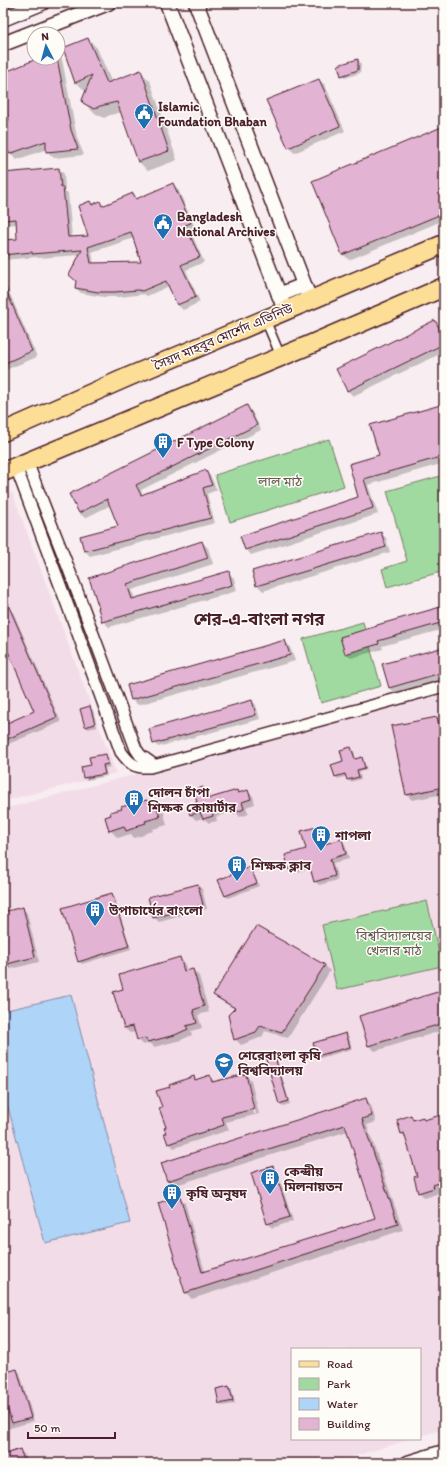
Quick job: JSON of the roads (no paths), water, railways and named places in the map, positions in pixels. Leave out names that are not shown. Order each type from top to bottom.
[{"type":"main road","name":"সৈয়দ মাহবুব মোর্শেদ এভিনিউ","points":[[3,432],[265,319],[282,303],[444,244]]},
{"type":"main road","points":[[15,467],[281,357],[444,287]]},
{"type":"street","points":[[3,19],[42,3]]},
{"type":"street","points":[[3,44],[108,3]]},
{"type":"street","points":[[167,3],[282,303]]},
{"type":"street","points":[[196,3],[307,293]]},
{"type":"street","points":[[265,319],[281,357]]},
{"type":"street","points":[[15,467],[85,612],[136,749],[140,755],[154,765]]},
{"type":"street","points":[[15,467],[121,752],[130,763],[140,767],[154,765],[444,686]]},
{"type":"street","points":[[72,617],[85,612]]},
{"type":"street","points":[[408,1463],[444,1452]]},
{"type":"water","points":[[71,995],[130,1223],[45,1243],[3,1089],[3,1011]]},
{"type":"place","name":"Islamic Foundation Bhaban","points":[[144,130]]},
{"type":"place","name":"Bangladesh National Archives","points":[[163,240]]},
{"type":"place","name":"F Type Colony","points":[[163,459]]},
{"type":"place","name":"দোলন চাঁপা শিক্ষক কোয়ার্টার","points":[[134,816]]},
{"type":"place","name":"শাপলা","points":[[321,852]]},
{"type":"place","name":"শিক্ষক ক্লাব","points":[[237,882]]},
{"type":"place","name":"উপাচার্যের বাংলো","points":[[95,927]]},
{"type":"place","name":"শেরেবাংলা কৃষি বিশ্ববিদ্যালয়","points":[[224,1079]]},
{"type":"place","name":"কেন্দ্রীয় মিলনায়তন","points":[[270,1195]]},
{"type":"place","name":"কৃষি অনুষদ","points":[[172,1210]]},
{"type":"district","name":"শের-এ-বাংলা নগর","points":[[259,619]]},
{"type":"park label","name":"লাল মাঠ","points":[[280,481]]},
{"type":"park label","name":"বিশ্ববিদ্যালয়ের খেলার মাঠ","points":[[394,942]]}]
